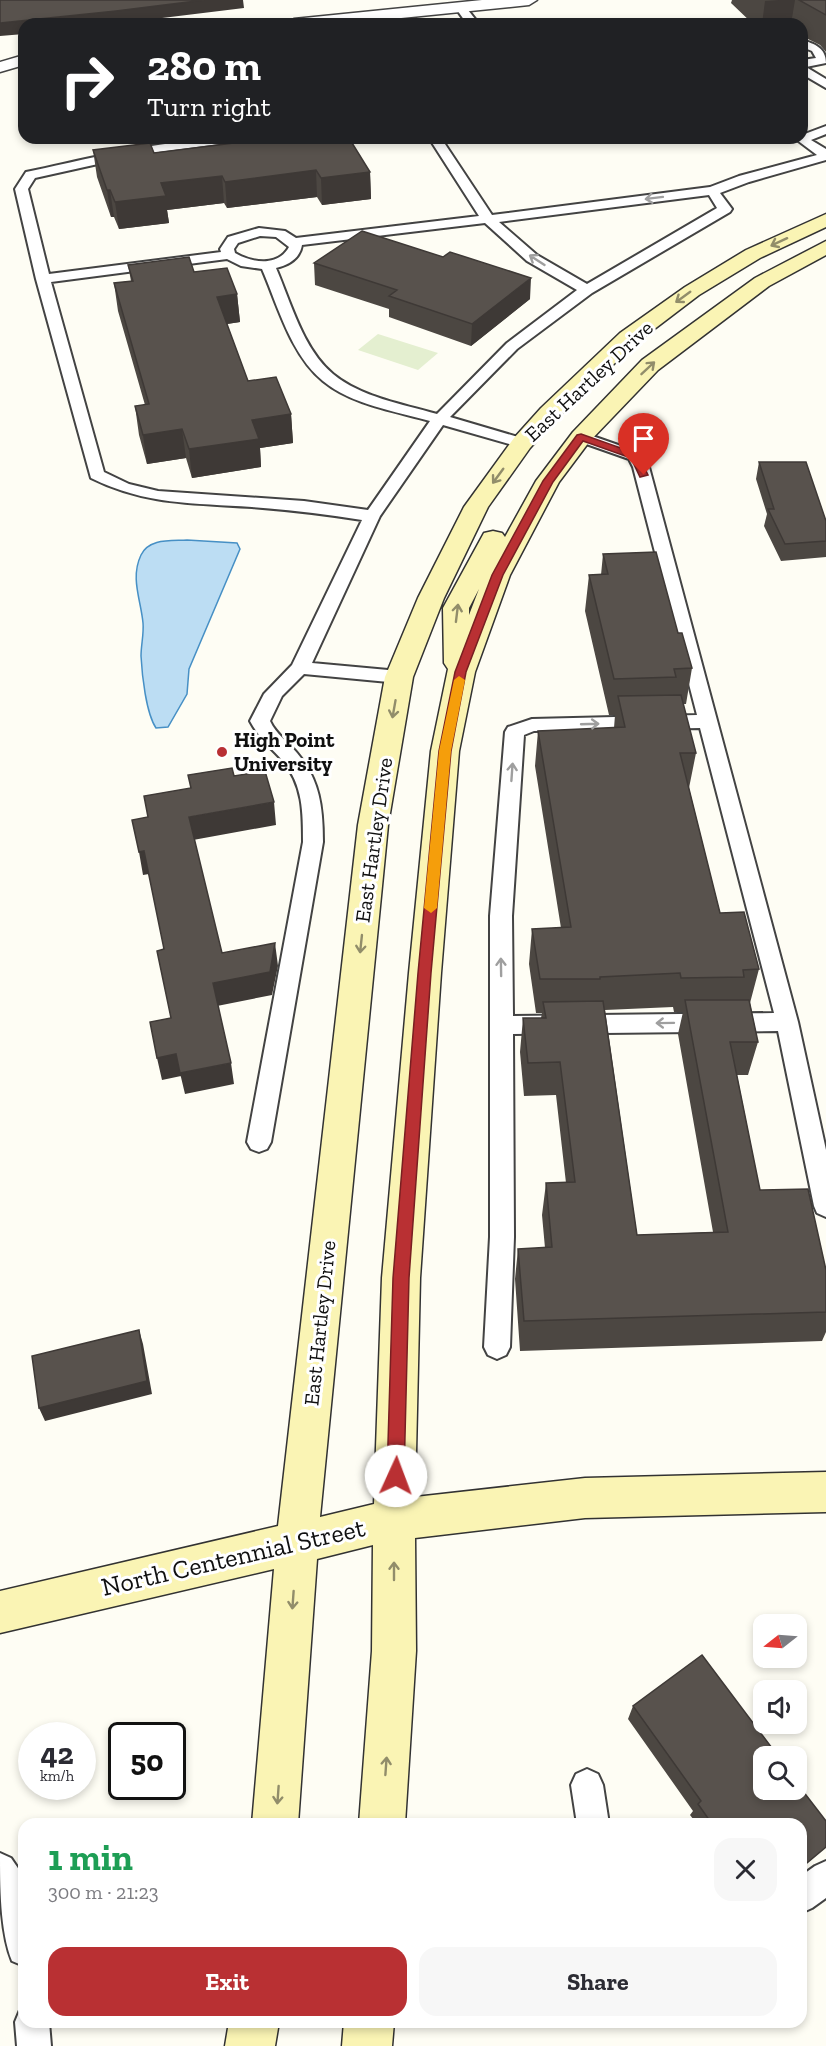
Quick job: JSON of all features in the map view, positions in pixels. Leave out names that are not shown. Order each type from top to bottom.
[{"type":"main road","name":"East Hartley Drive","points":[[275,1818],[297,1542],[373,825],[399,677],[431,598],[476,507],[522,443],[549,412],[617,348],[692,291],[732,266],[826,220]]},
{"type":"main road","name":"East Hartley Drive","points":[[382,1818],[394,1651],[394,1520],[401,1278],[424,973],[445,751],[461,672],[497,575],[548,481],[581,437],[650,365],[762,282],[826,247]]},
{"type":"main road","points":[[581,437],[567,427],[568,423],[613,377],[617,348]]},
{"type":"main road","points":[[457,692],[456,608],[525,480],[537,463],[536,454],[522,443]]},
{"type":"main road","name":"North Centennial Street","points":[[0,1612],[394,1520],[585,1498],[826,1492]]},
{"type":"main road","points":[[250,2046],[253,2028]]},
{"type":"main road","points":[[368,2046],[369,2028]]},
{"type":"street","points":[[353,18],[529,0]]},
{"type":"street","points":[[0,67],[18,62]]},
{"type":"lane","points":[[460,7],[468,18]]},
{"type":"lane","points":[[808,46],[816,49],[823,60],[808,63]]},
{"type":"lane","points":[[808,73],[826,84]]},
{"type":"lane","points":[[808,137],[826,130]]},
{"type":"lane","points":[[808,143],[826,156]]},
{"type":"lane","points":[[165,144],[31,175],[21,189],[43,279],[97,474],[124,488],[158,496],[304,506],[372,516]]},
{"type":"lane","points":[[439,144],[488,219],[532,258],[587,290]]},
{"type":"lane","points":[[229,255],[227,249],[233,240],[251,233],[271,232],[283,235],[294,242],[712,191],[744,178],[826,156]]},
{"type":"lane","points":[[259,1142],[313,842],[314,798],[303,772],[268,738],[260,721],[265,705],[275,689],[300,668],[372,516],[440,420],[512,346],[587,290],[725,209],[712,191]]},
{"type":"lane","points":[[43,279],[229,255],[244,263],[268,266],[294,253],[296,247],[294,242]]},
{"type":"lane","points":[[268,266],[308,352],[324,374],[350,391],[369,399],[522,443]]},
{"type":"lane","points":[[581,437],[635,456],[641,466],[787,1022],[826,1206]]},
{"type":"lane","points":[[300,668],[399,677]]},
{"type":"lane","points":[[497,1347],[502,1238],[501,916],[515,732],[532,725],[708,721]]},
{"type":"lane","points":[[502,1025],[787,1022]]},
{"type":"lane","points":[[587,1785],[592,1818]]},
{"type":"lane","points":[[0,1869],[11,1880],[18,1903]]},
{"type":"lane","points":[[807,1892],[826,1877]]},
{"type":"lane","points":[[32,2028],[34,2046]]},
{"type":"green space","points":[[378,334],[438,353],[418,370],[358,350]]},
{"type":"water","points":[[187,540],[237,543],[240,549],[189,669],[187,694],[168,727],[156,728],[147,704],[144,683],[141,656],[143,623],[136,572],[141,555],[149,546],[161,542]]},
{"type":"building","points":[[0,0],[204,0],[48,18],[18,18],[18,21],[0,23]]},
{"type":"building","points":[[799,0],[826,0],[826,15]]},
{"type":"building","points":[[150,144],[154,153],[227,144],[353,144],[370,172],[321,178],[316,170],[225,182],[222,176],[161,183],[166,196],[115,202],[110,190],[107,190],[93,150]]},
{"type":"building","points":[[362,231],[443,257],[450,252],[531,278],[472,324],[389,296],[397,290],[314,263]]},
{"type":"building","points":[[189,257],[194,272],[227,268],[237,294],[217,297],[248,381],[276,377],[291,414],[252,420],[259,439],[189,449],[182,429],[143,435],[135,406],[149,404],[114,283],[133,281],[128,265]]},
{"type":"building","points":[[759,462],[806,462],[826,521],[826,541],[785,544],[768,509],[774,509]]},
{"type":"building","points":[[656,552],[678,633],[682,633],[692,668],[674,669],[676,677],[614,679],[589,575],[608,574],[603,554]]},
{"type":"building","points":[[681,695],[696,753],[680,753],[720,913],[744,912],[759,969],[743,970],[744,977],[681,978],[680,973],[600,977],[600,979],[540,979],[532,929],[571,927],[538,731],[625,727],[618,696]]},
{"type":"building","points":[[232,768],[234,776],[265,771],[274,802],[189,817],[222,953],[275,943],[270,972],[213,983],[231,1063],[180,1073],[176,1054],[157,1058],[150,1022],[171,1018],[157,951],[164,949],[144,851],[139,852],[132,820],[148,817],[144,796],[191,788],[188,775]]},
{"type":"building","points":[[685,1000],[749,1000],[758,1042],[730,1042],[760,1190],[808,1189],[826,1270],[826,1312],[524,1321],[518,1249],[552,1247],[546,1183],[575,1182],[560,1062],[528,1063],[523,1018],[546,1018],[543,1002],[603,1001],[637,1235],[728,1232]]},
{"type":"building","points":[[139,1330],[147,1381],[39,1408],[32,1356]]},
{"type":"building","points":[[702,1655],[753,1723],[753,1734],[761,1734],[770,1746],[753,1746],[753,1800],[807,1800],[807,1796],[826,1821],[826,1847],[807,1863],[807,1818],[708,1818],[698,1804],[701,1801],[633,1706]]},
{"type":"slow traffic","points":[[431,908],[445,751],[459,680]]},
{"type":"place","name":"High Point University","points":[[222,752]]},
{"type":"route","points":[[396,1476],[401,1278],[424,973],[445,751],[461,672],[497,575],[548,481],[581,437],[635,456],[644,475]]}]
